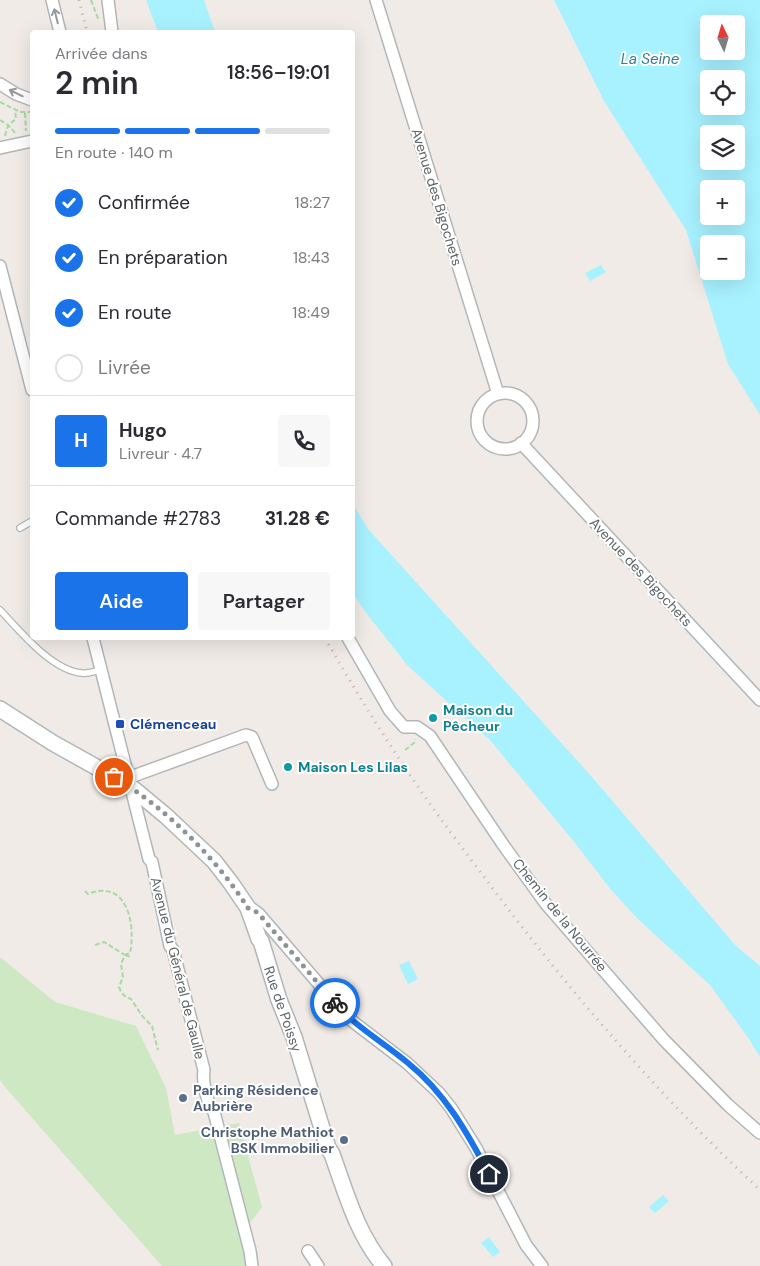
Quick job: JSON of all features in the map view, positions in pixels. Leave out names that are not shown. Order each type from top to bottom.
[{"type":"street","points":[[52,0],[60,30]]},
{"type":"street","points":[[108,0],[112,30]]},
{"type":"street","name":"Avenue des Bigochets","points":[[376,0],[498,394]]},
{"type":"street","points":[[0,84],[16,94],[30,99]]},
{"type":"street","points":[[2,144],[30,139]]},
{"type":"street","points":[[0,266],[30,382]]},
{"type":"street","points":[[508,393],[517,395],[531,409],[533,418],[532,428],[528,437],[521,443],[513,447],[496,447],[482,436],[478,428],[479,410],[490,397],[508,393]]},
{"type":"street","name":"Avenue des Bigochets","points":[[521,443],[760,700]]},
{"type":"street","name":"Avenue du Général de Gaulle","points":[[94,640],[149,859],[152,862],[169,939],[204,1070],[203,1076],[210,1106],[214,1112],[250,1251],[252,1266]]},
{"type":"street","name":"Chemin de la Nourrée","points":[[349,640],[390,711],[404,727],[417,727],[430,736],[504,846],[546,904],[664,1040],[760,1133]]},
{"type":"street","name":"Rue de Poissy","points":[[0,709],[53,743],[129,782],[214,861],[248,908],[265,952],[279,1000],[294,1037],[328,1148],[332,1154],[358,1224],[373,1253],[384,1266]]},
{"type":"street","points":[[129,782],[246,735],[252,737],[272,784]]},
{"type":"street","points":[[248,908],[259,914],[348,1018],[408,1063],[439,1092],[452,1108],[464,1128],[526,1245],[542,1266]]},
{"type":"street","points":[[308,1251],[318,1266]]},
{"type":"lane","points":[[20,528],[30,522]]},
{"type":"lane","points":[[0,610],[30,639]]},
{"type":"lane","points":[[31,640],[51,660],[70,670],[83,673],[101,670]]},
{"type":"path","points":[[90,0],[100,23]]},
{"type":"path","points":[[0,102],[15,110],[25,113],[30,112]]},
{"type":"path","points":[[0,110],[4,105]]},
{"type":"path","points":[[2,144],[8,125],[16,119],[15,110]]},
{"type":"path","points":[[25,113],[30,139]]},
{"type":"path","points":[[0,120],[8,125],[19,138]]},
{"type":"path","points":[[405,750],[414,743]]},
{"type":"path","points":[[85,891],[88,894],[105,890],[115,894],[123,901],[129,912],[132,930],[130,953],[125,956],[121,964],[123,977],[119,987],[122,993],[131,999],[143,1017],[152,1026],[158,1050]]},
{"type":"path","points":[[95,945],[104,942],[131,958]]},
{"type":"green space","points":[[0,957],[55,1002],[136,1026],[166,1088],[175,1135],[239,1123],[262,1207],[243,1232],[250,1266],[162,1266],[5,1087],[0,1080]]},
{"type":"water","points":[[146,0],[204,0],[214,30],[157,30]]},
{"type":"water","name":"La Seine","points":[[554,0],[760,0],[760,415],[728,364],[702,280],[745,280],[745,235],[700,235],[700,275],[686,230],[604,101]]},
{"type":"water","points":[[601,265],[606,272],[590,281],[585,273]]},
{"type":"water","points":[[355,507],[368,529],[592,777],[735,945],[760,966],[760,1057],[710,985],[639,920],[612,891],[490,740],[408,666],[355,597]]},
{"type":"water","points":[[409,961],[418,979],[408,984],[399,965]]},
{"type":"water","points":[[663,1195],[669,1201],[655,1213],[649,1207]]},
{"type":"water","points":[[489,1237],[500,1252],[493,1257],[481,1243]]},
{"type":"railway","points":[[79,0],[86,30]]},
{"type":"railway","points":[[326,640],[411,777],[521,926],[618,1044],[687,1118],[760,1190]]},
{"type":"way so far","points":[[114,777],[130,786],[166,816],[214,861],[232,883],[248,908],[256,910],[335,1003]]},
{"type":"place","name":"Maison du Pêcheur","points":[[433,718]]},
{"type":"place","name":"Clémenceau","points":[[120,724]]},
{"type":"place","name":"Maison Les Lilas","points":[[288,767]]},
{"type":"place","name":"Parking Résidence Aubrière","points":[[183,1098]]},
{"type":"place","name":"Christophe Mathiot BSK Immobilier","points":[[344,1140]]},
{"type":"route","points":[[335,1003],[348,1018],[408,1063],[439,1092],[452,1108],[489,1174]]}]
